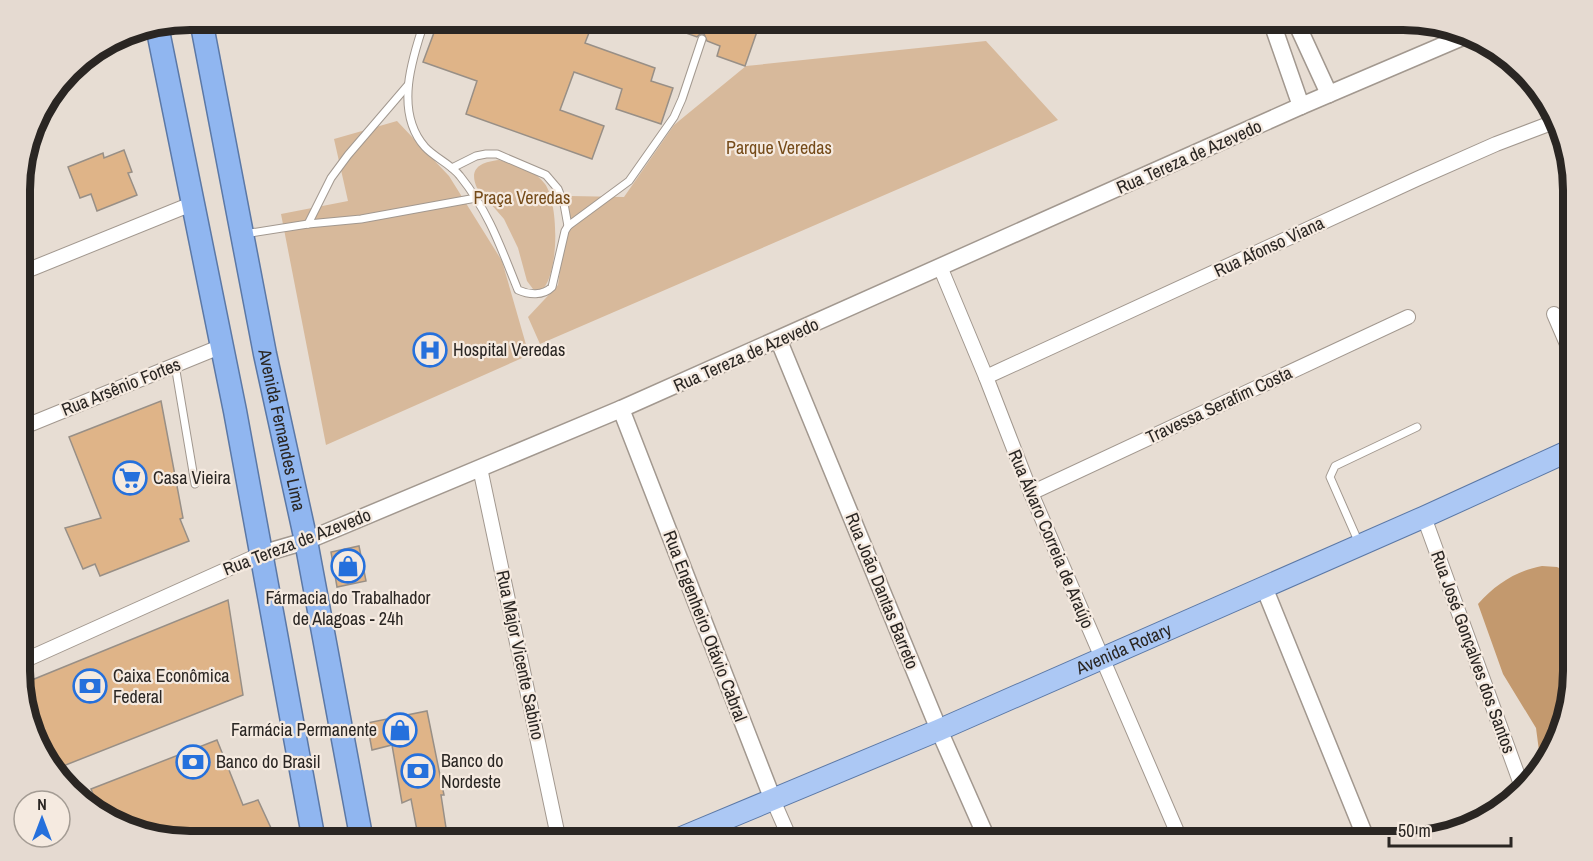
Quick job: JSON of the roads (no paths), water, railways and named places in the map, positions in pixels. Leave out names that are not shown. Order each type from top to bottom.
[{"type":"highway","name":"Avenida Fernandes Lima","points":[[203,30],[265,354],[306,541],[361,831]]},
{"type":"highway","points":[[158,33],[222,346],[312,831]]},
{"type":"main road","name":"Avenida Rotary","points":[[697,831],[939,730],[1563,454]]},
{"type":"street","points":[[1274,30],[1301,106]]},
{"type":"street","points":[[1300,30],[1329,94]]},
{"type":"street","name":"Rua Tereza de Azevedo","points":[[30,658],[261,554],[306,541],[778,341],[1301,106],[1457,40]]},
{"type":"street","name":"Rua Afonso Viana","points":[[986,377],[1419,178],[1549,124]]},
{"type":"street","points":[[30,269],[194,203]]},
{"type":"street","name":"Rua Álvaro Correia de Araújo","points":[[940,269],[986,377],[1031,493],[1177,831]]},
{"type":"street","points":[[1554,314],[1563,335]]},
{"type":"street","name":"Travessa Serafim Costa","points":[[1031,493],[1408,317]]},
{"type":"street","name":"Rua João Dantas Barreto","points":[[778,341],[939,730],[984,831]]},
{"type":"street","name":"Rua Arsênio Fortes","points":[[30,424],[222,346]]},
{"type":"street","name":"Rua Engenheiro Otávio Cabral","points":[[621,409],[787,831]]},
{"type":"street","name":"Rua Major Vicente Sabino","points":[[480,468],[557,831]]},
{"type":"street","name":"Rua José Gonçalves dos Santos","points":[[1424,517],[1519,780]]},
{"type":"street","points":[[1264,587],[1363,831]]},
{"type":"lane","points":[[422,30],[408,85],[409,111],[415,132],[425,147],[452,168],[487,214],[518,290],[541,294],[552,287],[568,226],[629,181],[674,117],[702,39]]},
{"type":"lane","points":[[308,224],[332,178],[348,155],[408,85]]},
{"type":"lane","points":[[452,168],[476,156],[497,154],[546,175],[558,189],[564,204],[568,226]]},
{"type":"lane","points":[[242,235],[308,224],[361,219],[476,198]]},
{"type":"lane","points":[[175,365],[195,484]]},
{"type":"lane","points":[[1359,545],[1330,477],[1331,471],[1335,466],[1417,428]]},
{"type":"place","name":"Hospital Veredas","points":[[430,350]]},
{"type":"place","name":"Casa Vieira","points":[[130,478]]},
{"type":"place","name":"Fármacia do Trabalhador de Alagoas - 24h","points":[[348,566]]},
{"type":"place","name":"Caixa Econômica Federal","points":[[90,686]]},
{"type":"place","name":"Farmácia Permanente","points":[[400,730]]},
{"type":"place","name":"Banco do Brasil","points":[[193,762]]},
{"type":"place","name":"Banco do Nordeste","points":[[418,771]]},
{"type":"park label","name":"Parque Veredas","points":[[779,148]]},
{"type":"park label","name":"Praça Veredas","points":[[522,198]]}]
